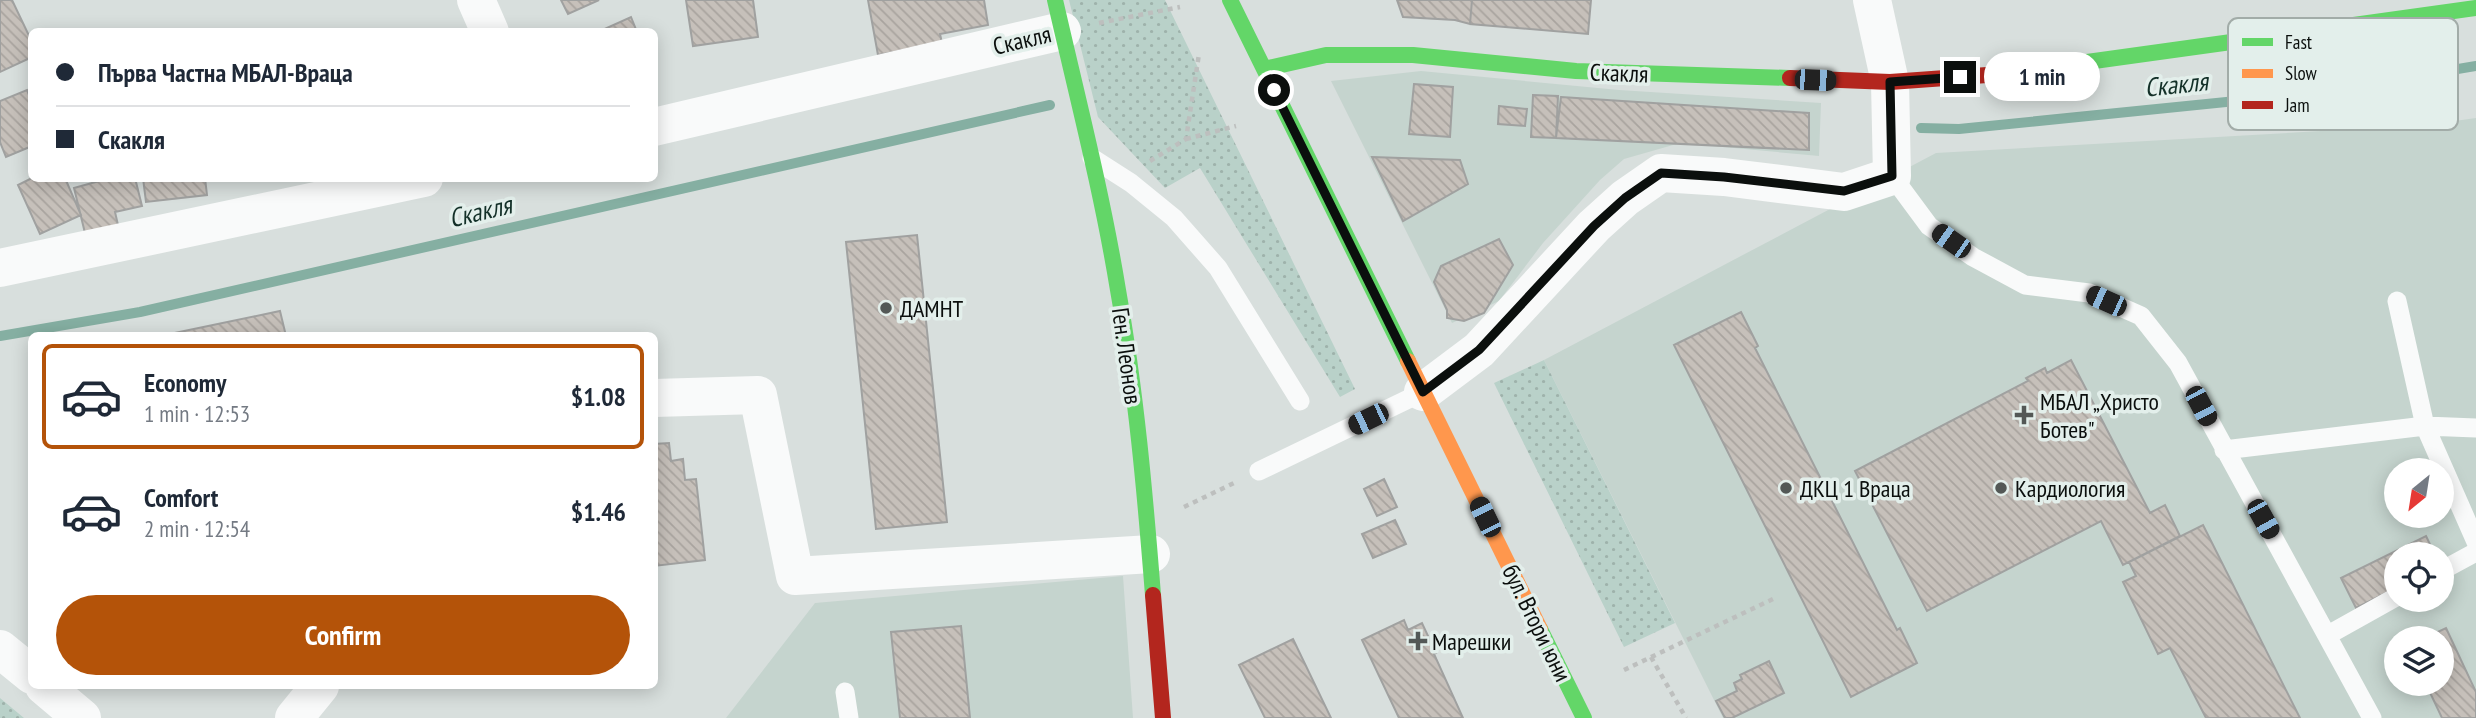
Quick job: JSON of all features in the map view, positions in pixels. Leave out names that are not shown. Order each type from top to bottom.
[{"type":"street","points":[[476,0],[488,28]]},
{"type":"street","name":"бул. Втори юни","points":[[1230,0],[1584,718]]},
{"type":"street","points":[[1423,392],[1479,350],[1594,226],[1625,198],[1661,173],[1724,177],[1844,191],[1892,176],[1890,82],[1872,0]]},
{"type":"street","name":"Скакля","points":[[2405,18],[2476,8]]},
{"type":"street","name":"Скакля","points":[[658,126],[1059,15]]},
{"type":"street","name":"Ген. Леонов","points":[[1059,15],[1092,158],[1125,331],[1150,539],[1163,718]]},
{"type":"street","name":"Скакля","points":[[1264,69],[1326,55],[1413,55],[1576,71],[1890,82],[2006,74],[2228,43]]},
{"type":"street","points":[[1,266],[405,182]]},
{"type":"street","points":[[658,398],[758,395],[795,576],[1150,539]]},
{"type":"street","points":[[0,649],[28,672]]},
{"type":"street","points":[[48,689],[82,718]]},
{"type":"street","points":[[294,718],[318,689]]},
{"type":"lane","points":[[1092,158],[1144,193],[1174,218],[1218,268],[1300,401]]},
{"type":"lane","points":[[1892,176],[1929,226],[1973,257],[2025,285],[2089,293],[2141,316],[2178,363],[2372,718]]},
{"type":"lane","points":[[2397,301],[2425,425],[2475,551],[2454,563]]},
{"type":"lane","points":[[1259,471],[1423,392]]},
{"type":"lane","points":[[2224,450],[2425,425],[2476,428]]},
{"type":"lane","points":[[2328,635],[2384,604]]},
{"type":"lane","points":[[845,692],[849,718]]},
{"type":"path","points":[[1059,15],[1180,7]]},
{"type":"path","points":[[1186,139],[1199,54]]},
{"type":"path","points":[[1144,193],[1147,162],[1186,139],[1236,125]]},
{"type":"path","points":[[1150,539],[1259,471]]},
{"type":"path","points":[[1624,670],[1773,599]]},
{"type":"path","points":[[1651,657],[1686,718]]},
{"type":"shaded area","points":[[1421,71],[1619,90],[1821,103],[1819,156],[1680,143],[1624,159],[1600,180],[1543,243],[1499,301],[1452,323],[1331,81]]},
{"type":"shaded area","name":"МБАЛ „Христо Ботев\"","points":[[2476,118],[2476,718],[1723,718],[1544,360],[1936,153],[2338,130],[2458,130],[2458,121]]},
{"type":"shaded area","points":[[1123,576],[1133,718],[726,718],[815,603]]},
{"type":"green space","points":[[1069,0],[1165,0],[1355,389],[1340,397],[1200,168],[1165,188],[1098,117]]},
{"type":"green space","points":[[1544,360],[1675,623],[1624,647],[1494,383]]},
{"type":"green space","points":[[0,698],[24,718],[0,718]]},
{"type":"building","points":[[0,0],[12,0],[28,34],[28,59],[0,72]]},
{"type":"building","points":[[561,0],[599,0],[568,14]]},
{"type":"building","points":[[686,0],[753,0],[758,37],[693,46]]},
{"type":"building","points":[[868,0],[984,0],[988,25],[940,34],[942,43],[878,55]]},
{"type":"building","points":[[1397,0],[1472,0],[1470,24],[1455,20],[1403,17]]},
{"type":"building","points":[[1472,0],[1591,0],[1588,34],[1470,24]]},
{"type":"building","points":[[631,17],[635,28],[607,28]]},
{"type":"building","points":[[1414,84],[1453,87],[1450,137],[1409,134]]},
{"type":"building","points":[[27,90],[28,92],[28,148],[6,157],[0,142],[0,101]]},
{"type":"building","points":[[1533,95],[1558,96],[1556,138],[1531,137]]},
{"type":"building","points":[[1561,97],[1809,113],[1809,150],[1556,138]]},
{"type":"building","points":[[1499,106],[1527,109],[1525,126],[1498,124]]},
{"type":"building","points":[[1372,157],[1460,160],[1468,184],[1403,221]]},
{"type":"building","points":[[28,180],[67,182],[81,215],[40,234],[18,185]]},
{"type":"building","points":[[96,182],[136,182],[142,206],[115,212],[118,225],[85,233],[74,188]]},
{"type":"building","points":[[144,182],[205,182],[207,195],[146,202]]},
{"type":"building","points":[[917,235],[947,522],[876,529],[846,242]]},
{"type":"building","points":[[1499,239],[1513,265],[1484,313],[1464,321],[1447,318],[1447,310],[1434,282],[1441,266]]},
{"type":"building","points":[[280,311],[285,332],[179,332]]},
{"type":"building","name":"ДКЦ 1 Враца","points":[[1741,312],[1758,346],[1755,348],[1897,630],[1900,628],[1917,663],[1851,697],[1674,345]]},
{"type":"building","name":"Кардиология","points":[[2071,360],[2150,513],[2165,505],[2180,536],[2123,565],[2101,521],[1927,611],[1855,471],[2028,381],[2026,378],[2045,368],[2047,373]]},
{"type":"building","points":[[669,443],[671,461],[683,459],[685,480],[696,479],[705,560],[658,566],[658,444]]},
{"type":"building","points":[[1384,479],[1397,507],[1377,516],[1364,489]]},
{"type":"building","points":[[1395,520],[1406,544],[1373,558],[1362,534]]},
{"type":"building","points":[[2203,525],[2300,718],[2206,718],[2170,648],[2158,654],[2123,582],[2136,576],[2129,562]]},
{"type":"building","points":[[2426,536],[2429,542],[2414,542]]},
{"type":"building","points":[[2384,557],[2384,594],[2356,608],[2341,578]]},
{"type":"building","points":[[1404,620],[1408,630],[1422,623],[1463,718],[1399,718],[1362,640]]},
{"type":"building","points":[[961,626],[970,718],[900,718],[891,632]]},
{"type":"building","points":[[1293,639],[1331,718],[1265,718],[1239,665]]},
{"type":"building","points":[[2454,645],[2476,692],[2476,718],[2442,718],[2432,696],[2454,696]]},
{"type":"building","points":[[1769,661],[1784,693],[1732,718],[1725,718],[1716,701],[1737,691],[1734,683],[1742,679],[1740,675]]},
{"type":"waterway","name":"Скакля","points":[[2458,69],[2476,66]]},
{"type":"waterway","name":"Скакля","points":[[1921,128],[1959,129],[2228,102]]},
{"type":"waterway","name":"Скакля","points":[[0,336],[140,312],[1050,105]]},
{"type":"traffic: fast","points":[[1055,0],[1112,253],[1130,366],[1153,595]]},
{"type":"traffic: fast","points":[[1230,0],[1408,361]]},
{"type":"traffic: fast","points":[[2404,18],[2476,8]]},
{"type":"traffic: fast","points":[[2001,74],[2228,42]]},
{"type":"traffic: fast","points":[[1264,69],[1326,55],[1413,55],[1576,71],[1790,78]]},
{"type":"traffic: fast","points":[[1540,629],[1584,718]]},
{"type":"traffic: slow","points":[[1408,361],[1540,629]]},
{"type":"traffic: jam","points":[[1790,78],[1890,82],[2001,74]]},
{"type":"traffic: jam","points":[[1153,595],[1163,718]]},
{"type":"place","name":"ДАМНТ","points":[[886,308]]},
{"type":"place","name":"МБАЛ „Христо Ботев\"","points":[[2024,415]]},
{"type":"place","name":"ДКЦ 1 Враца","points":[[1786,488]]},
{"type":"place","name":"Кардиология","points":[[2001,488]]},
{"type":"place","name":"Марешки","points":[[1418,641]]},
{"type":"route","points":[[1274,90],[1423,392],[1479,350],[1594,226],[1625,198],[1661,173],[1724,177],[1844,191],[1892,176],[1890,82],[1960,77]]}]
